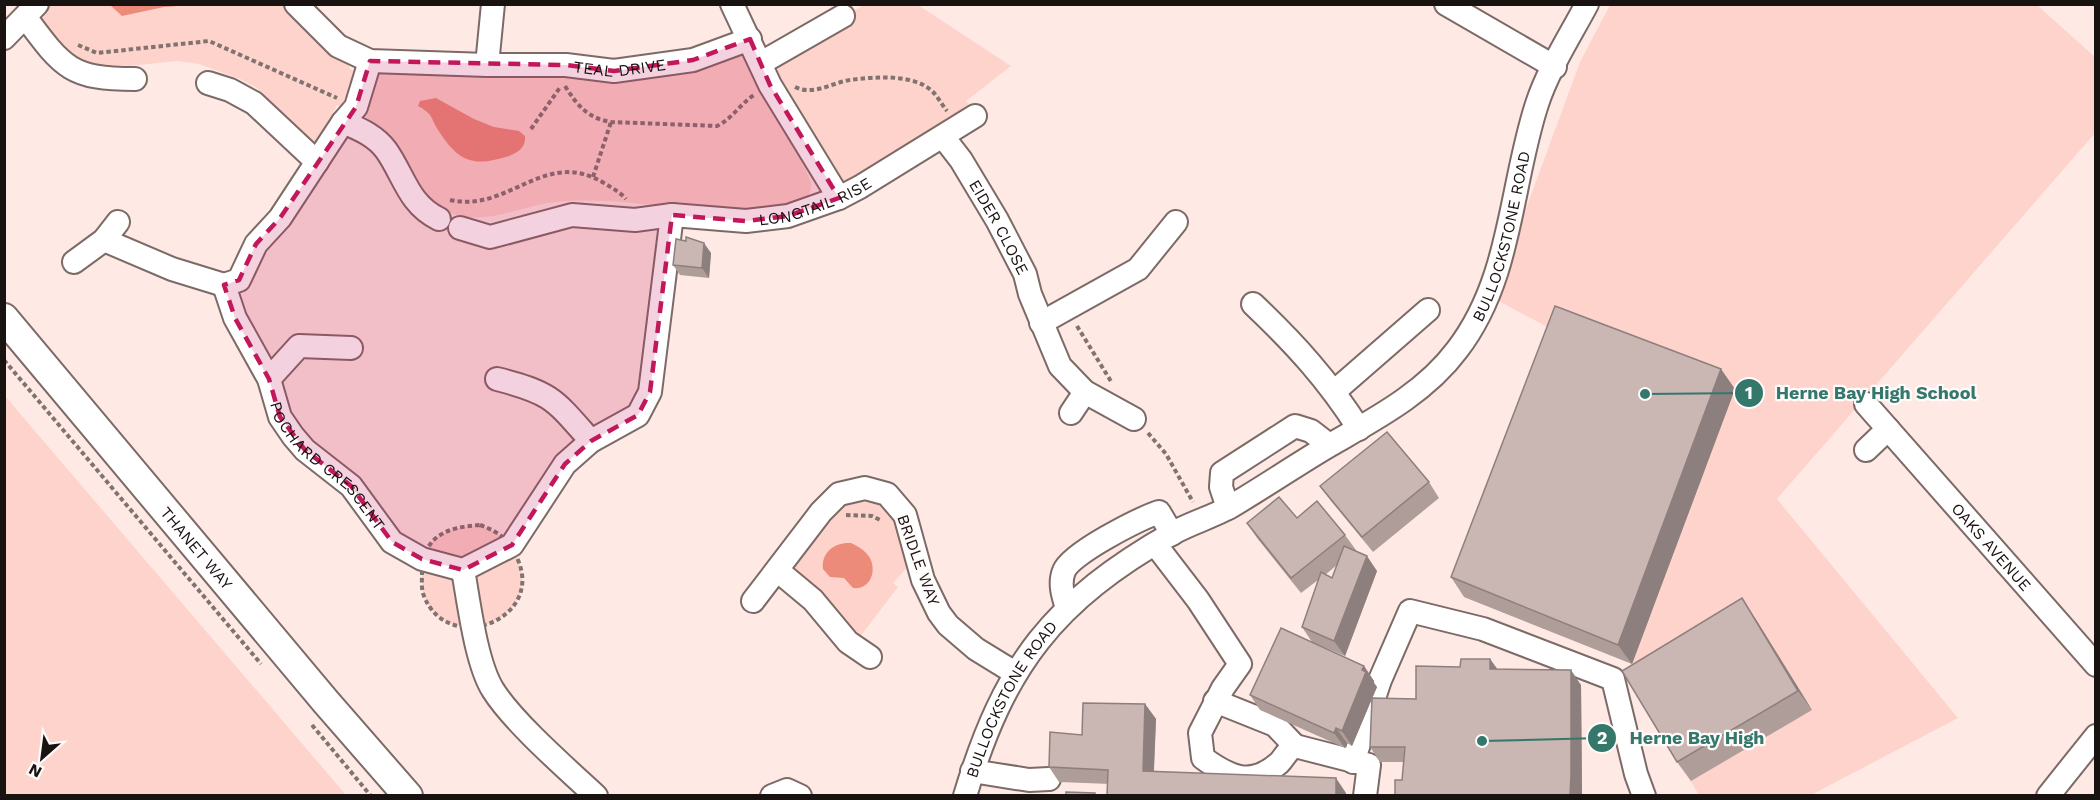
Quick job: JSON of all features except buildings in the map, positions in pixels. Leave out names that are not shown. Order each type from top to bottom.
[{"type":"main road","name":"THANET WAY","points":[[4,318],[393,791]]},
{"type":"street","points":[[487,65],[493,4]]},
{"type":"street","points":[[732,4],[770,85],[839,198]]},
{"type":"street","points":[[1446,4],[1555,67]]},
{"type":"street","name":"BULLOCKSTONE ROAD","points":[[965,795],[996,708],[1015,673],[1041,636],[1067,608],[1094,586],[1164,539],[1228,508],[1404,400],[1435,374],[1458,350],[1483,306],[1504,249],[1537,103],[1587,4]]},
{"type":"street","name":"TEAL DRIVE","points":[[299,6],[338,46],[370,61],[566,65],[614,71],[693,60],[750,39]]},
{"type":"street","points":[[4,38],[32,11],[63,62],[80,74],[102,79],[135,79]]},
{"type":"street","points":[[761,63],[843,16]]},
{"type":"street","points":[[74,262],[111,231],[172,269],[224,285],[238,280],[256,244],[280,218],[343,122],[356,107],[370,61]]},
{"type":"street","points":[[208,83],[230,90],[254,103],[317,162]]},
{"type":"street","points":[[343,122],[371,134],[386,150],[411,197],[427,213],[439,219]]},
{"type":"street","name":"LONGTAIL RISE","points":[[460,228],[490,237],[572,215],[634,220],[672,215],[746,221],[788,216],[839,198],[959,127]]},
{"type":"street","name":"EIDER CLOSE","points":[[959,127],[961,160],[997,220],[1025,274],[1041,323],[1060,366],[1085,392],[1134,419]]},
{"type":"street","points":[[591,788],[511,713],[492,690],[483,667],[463,570],[512,545],[565,464],[591,441],[638,415],[650,392],[672,215]]},
{"type":"street","points":[[1041,323],[1137,269],[1176,222]]},
{"type":"street","name":"POCHARD CRESCENT","points":[[224,285],[235,318],[269,380],[280,417],[293,436],[305,450],[351,486],[392,542],[422,559],[463,570]]},
{"type":"street","points":[[1253,304],[1301,350],[1335,391],[1359,429]]},
{"type":"street","points":[[1335,391],[1428,310]]},
{"type":"street","name":"POCHARD CRESCENT","points":[[269,380],[299,346],[351,348]]},
{"type":"street","points":[[497,379],[537,390],[555,400],[591,441]]},
{"type":"street","points":[[1071,413],[1085,392]]},
{"type":"street","name":"OAKS AVENUE","points":[[1866,404],[2096,665]]},
{"type":"street","points":[[1228,508],[1221,487],[1222,473],[1295,426],[1311,430],[1329,446]]},
{"type":"street","points":[[1866,450],[1888,429]]},
{"type":"street","name":"BRIDLE WAY","points":[[753,601],[806,530],[839,494],[865,488],[887,494],[905,514],[923,580],[939,613],[963,639],[1015,673]]},
{"type":"street","name":"BULLOCKSTONE ROAD","points":[[1067,608],[1061,587],[1064,570],[1079,555],[1135,521],[1159,512],[1164,539]]},
{"type":"street","points":[[1164,539],[1198,600],[1240,664],[1215,701],[1200,733],[1203,758],[1234,778],[1254,777],[1269,770],[1295,746]]},
{"type":"street","points":[[777,570],[819,607],[848,642],[870,657]]},
{"type":"street","points":[[1353,762],[1380,680],[1410,611],[1483,629],[1613,679],[1636,774],[1644,795]]},
{"type":"street","points":[[1215,701],[1275,725],[1295,746],[1369,765],[1365,795]]},
{"type":"street","points":[[2048,795],[2096,736]]},
{"type":"street","points":[[972,771],[1029,780],[1049,779]]},
{"type":"street","points":[[772,795],[787,790],[800,795]]},
{"type":"path","points":[[531,129],[562,82],[585,112],[597,120],[717,126],[729,120],[742,102],[779,80],[811,91],[849,80],[889,78],[911,81],[933,92],[959,127]]},
{"type":"path","points":[[593,177],[611,122]]},
{"type":"path","points":[[1066,309],[1116,389]]},
{"type":"path","points":[[4,360],[264,668]]},
{"type":"path","points":[[1134,419],[1166,454],[1202,519]]},
{"type":"path","points":[[840,515],[872,516],[894,528],[914,546]]},
{"type":"path","points":[[480,525],[497,531],[512,545],[524,573],[523,589],[516,604],[507,614],[494,622],[458,628],[434,616],[422,593],[422,559],[426,549],[436,537],[465,526],[480,525]]},
{"type":"path","points":[[310,722],[393,791]]},
{"type":"highlighted area","points":[[750,39],[770,85],[839,198],[788,216],[746,221],[672,215],[650,392],[638,415],[591,441],[565,464],[512,545],[463,570],[422,559],[392,542],[351,486],[305,450],[280,417],[269,379],[235,318],[224,285],[239,280],[256,244],[280,218],[356,107],[370,61],[566,65],[614,71],[693,60]]},
{"type":"shaded area","points":[[45,5],[285,5],[348,63],[350,69],[371,78],[378,74],[418,73],[579,74],[586,80],[612,80],[736,51],[771,55],[864,5],[918,5],[1011,66],[966,101],[969,104],[942,124],[847,184],[838,184],[805,153],[802,162],[811,183],[808,197],[776,206],[744,210],[713,210],[620,202],[556,202],[498,215],[470,217],[455,215],[429,199],[411,178],[380,131],[363,115],[337,105],[315,144],[296,131],[257,88],[240,79],[199,64],[178,61],[128,66],[90,64],[72,57],[32,17]]},
{"type":"shaded area","points":[[110,5],[191,5],[164,7],[122,16]]},
{"type":"shaded area","points":[[1610,5],[2037,5],[2095,57],[2095,133],[1777,499],[1958,718],[1811,795],[1699,795],[1636,691],[1632,664],[1464,597],[1564,336],[1493,298],[1580,62]]},
{"type":"shaded area","points":[[436,98],[494,127],[519,131],[525,136],[523,146],[509,156],[486,161],[468,160],[460,156],[446,141],[429,114],[418,106],[420,101]]},
{"type":"shaded area","points":[[5,396],[346,795],[5,795]]},
{"type":"shaded area","points":[[870,497],[890,509],[910,564],[893,583],[898,587],[859,638],[794,570],[796,559],[839,505]]},
{"type":"shaded area","points":[[480,525],[504,538],[515,553],[522,582],[518,600],[506,614],[489,623],[471,627],[452,624],[436,614],[424,596],[422,591],[423,561],[426,551],[439,536],[457,528]]},
{"type":"shaded area","points":[[851,543],[866,553],[872,563],[872,574],[868,583],[859,588],[853,588],[844,578],[830,577],[823,569],[824,558],[830,549],[840,544]]},
{"type":"place","name":"Herne Bay High School","points":[[1645,394]]},
{"type":"place","name":"Herne Bay High","points":[[1482,741]]}]
